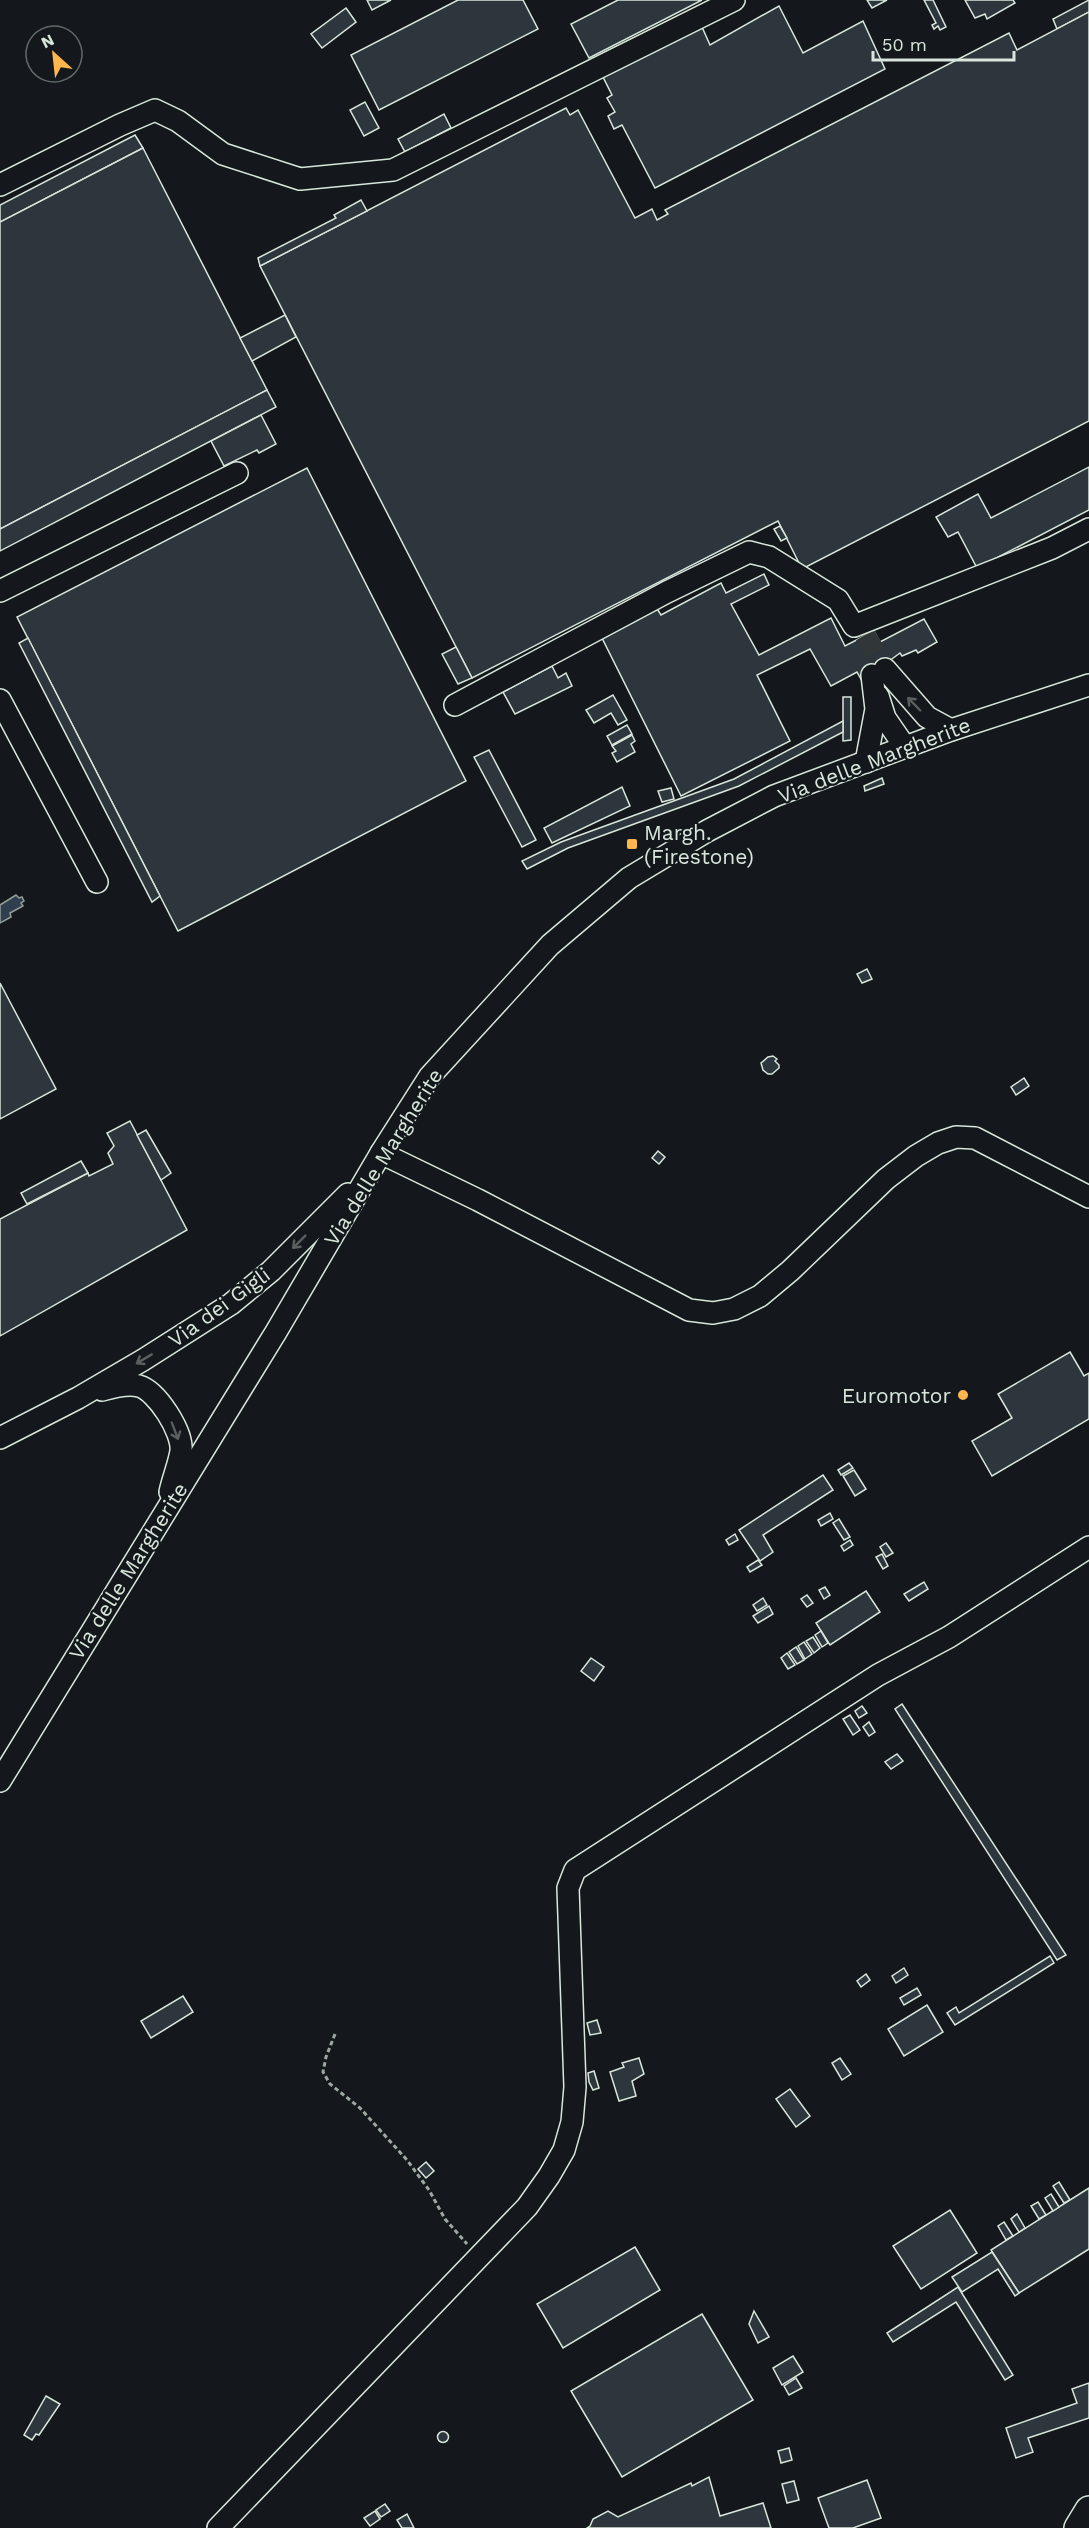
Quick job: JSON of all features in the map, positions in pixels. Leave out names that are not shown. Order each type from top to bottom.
[{"type":"main road","points":[[1078,2528],[1089,2510]]},
{"type":"street","points":[[0,185],[154,110],[178,121],[222,154],[300,178],[393,170],[734,0]]},
{"type":"street","points":[[0,591],[237,473]]},
{"type":"street","points":[[455,705],[657,597],[749,552],[769,557],[838,600],[858,634],[1052,549],[1089,529]]},
{"type":"street","points":[[878,672],[927,717],[951,730]]},
{"type":"street","points":[[878,672],[885,718],[905,747]]},
{"type":"street","points":[[866,762],[876,709],[878,672]]},
{"type":"street","name":"Via delle Margherite","points":[[0,1781],[276,1332],[376,1162],[430,1076],[550,945],[629,878],[707,831],[774,796],[951,730],[1089,685]]},
{"type":"street","points":[[0,700],[98,882]]},
{"type":"street","points":[[376,1162],[478,1200],[689,1310],[712,1313],[734,1309],[760,1296],[790,1271],[886,1179],[916,1156],[938,1143],[956,1137],[975,1138],[1089,1197]]},
{"type":"street","name":"Via dei Gigli","points":[[0,1438],[78,1398],[231,1304],[272,1271],[376,1162]]},
{"type":"street","name":"Via dei Gigli","points":[[78,1398],[116,1386],[140,1386],[156,1398],[168,1413],[181,1449],[172,1479],[168,1506]]},
{"type":"street","points":[[218,2528],[527,2206],[549,2176],[564,2150],[572,2122],[575,2087],[568,1888],[575,1870],[868,1682],[949,1637],[1089,1547]]},
{"type":"street","points":[[0,1751],[56,1687]]},
{"type":"path","points":[[335,2034],[323,2072],[330,2084],[360,2108],[383,2133],[429,2190],[445,2219],[479,2257]]},
{"type":"water","points":[[16,895],[19,898],[22,897],[23,906],[10,913],[11,917],[0,923],[0,905]]},
{"type":"building","points":[[367,0],[391,0],[372,10]]},
{"type":"building","points":[[458,0],[523,0],[538,29],[379,110],[351,55]]},
{"type":"building","points":[[618,0],[702,0],[589,58],[571,24]]},
{"type":"building","points":[[867,0],[887,0],[872,8]]},
{"type":"building","points":[[924,0],[933,0],[946,27],[940,30],[938,26],[934,29],[932,25],[936,23]]},
{"type":"building","points":[[965,0],[1013,0],[1015,3],[987,19],[985,14],[975,18]]},
{"type":"building","points":[[1089,0],[1089,12],[1057,29],[1053,19]]},
{"type":"building","points":[[779,6],[803,53],[863,21],[885,69],[655,188],[622,125],[614,129],[608,116],[615,112],[607,98],[612,95],[603,77],[702,27],[710,45]]},
{"type":"building","points":[[346,8],[356,22],[322,48],[311,34]]},
{"type":"building","points":[[1089,12],[1089,421],[802,569],[778,521],[472,678],[260,266],[566,108],[570,115],[578,110],[635,218],[652,209],[657,220],[668,214],[665,210],[1009,33],[1017,50]]},
{"type":"building","points":[[365,102],[379,128],[364,136],[350,110]]},
{"type":"building","points":[[444,114],[451,128],[405,152],[398,139]]},
{"type":"building","points":[[135,135],[143,148],[0,222],[0,205]]},
{"type":"building","points":[[143,148],[267,390],[0,529],[0,222]]},
{"type":"building","points":[[361,200],[367,211],[260,266],[258,258],[336,218],[334,215]]},
{"type":"building","points":[[285,315],[296,337],[252,361],[240,338]]},
{"type":"building","points":[[267,390],[276,407],[0,551],[0,529]]},
{"type":"building","points":[[261,415],[276,444],[259,453],[257,450],[224,466],[211,441]]},
{"type":"building","points":[[1089,467],[1089,510],[977,568],[958,532],[948,537],[936,517],[978,494],[991,518]]},
{"type":"building","points":[[307,468],[466,781],[178,931],[17,617]]},
{"type":"building","points":[[780,526],[787,538],[781,541],[774,529]]},
{"type":"building","points":[[764,574],[769,585],[731,604],[759,655],[831,618],[845,646],[874,631],[880,642],[924,619],[937,642],[918,653],[916,650],[902,656],[900,653],[862,681],[857,672],[831,686],[810,649],[757,675],[790,741],[681,796],[601,636],[656,607],[661,615],[721,583],[726,593]]},
{"type":"building","points":[[28,638],[160,896],[152,902],[19,643]]},
{"type":"building","points":[[456,647],[472,678],[458,684],[442,654]]},
{"type":"building","points":[[552,666],[558,678],[566,673],[572,686],[515,714],[503,692]]},
{"type":"building","points":[[613,695],[627,720],[618,725],[611,713],[594,723],[586,710]]},
{"type":"building","points":[[843,697],[851,697],[851,740],[843,741]]},
{"type":"building","points":[[843,721],[843,732],[739,786],[568,848],[527,869],[522,861],[561,842],[734,779]]},
{"type":"building","points":[[627,725],[632,734],[612,745],[607,736]]},
{"type":"building","points":[[632,735],[635,741],[631,744],[635,752],[617,762],[612,753],[616,751],[612,746]]},
{"type":"building","points":[[489,750],[536,840],[522,847],[474,757]]},
{"type":"building","points":[[882,778],[884,784],[865,791],[864,786]]},
{"type":"building","points":[[622,787],[630,806],[552,843],[544,828]]},
{"type":"building","points":[[671,788],[674,799],[662,802],[658,791]]},
{"type":"building","points":[[867,969],[872,979],[862,983],[857,974]]},
{"type":"building","points":[[0,983],[56,1089],[0,1119]]},
{"type":"building","points":[[773,1056],[777,1059],[775,1061],[779,1068],[772,1074],[768,1074],[763,1070],[761,1063]]},
{"type":"building","points":[[1024,1078],[1029,1086],[1016,1095],[1011,1087]]},
{"type":"building","points":[[130,1121],[187,1230],[0,1336],[0,1219],[88,1173],[89,1176],[113,1164],[108,1153],[114,1146],[107,1133]]},
{"type":"building","points":[[146,1130],[171,1173],[161,1180],[137,1135]]},
{"type":"building","points":[[658,1151],[665,1157],[659,1164],[652,1158]]},
{"type":"building","points":[[81,1161],[88,1173],[27,1204],[21,1193]]},
{"type":"building","points":[[1070,1352],[1084,1376],[1089,1373],[1089,1419],[992,1476],[972,1441],[1012,1418],[998,1394]]},
{"type":"building","points":[[849,1463],[853,1468],[841,1475],[838,1470]]},
{"type":"building","points":[[854,1470],[866,1489],[855,1496],[843,1476]]},
{"type":"building","points":[[823,1475],[833,1490],[763,1535],[773,1552],[760,1561],[739,1530]]},
{"type":"building","points":[[830,1513],[833,1519],[821,1526],[818,1520]]},
{"type":"building","points":[[839,1519],[850,1537],[844,1540],[833,1523]]},
{"type":"building","points":[[735,1534],[738,1540],[729,1545],[726,1540]]},
{"type":"building","points":[[850,1540],[853,1545],[844,1551],[841,1546]]},
{"type":"building","points":[[886,1543],[893,1553],[886,1557],[880,1547]]},
{"type":"building","points":[[882,1554],[888,1566],[883,1569],[876,1557]]},
{"type":"building","points":[[758,1560],[762,1565],[750,1572],[747,1567]]},
{"type":"building","points":[[924,1582],[928,1589],[909,1601],[904,1594]]},
{"type":"building","points":[[825,1587],[830,1595],[824,1599],[819,1590]]},
{"type":"building","points":[[866,1591],[880,1612],[830,1645],[816,1623]]},
{"type":"building","points":[[807,1595],[813,1603],[807,1607],[801,1599]]},
{"type":"building","points":[[763,1598],[767,1605],[757,1611],[753,1605]]},
{"type":"building","points":[[769,1606],[773,1614],[758,1623],[753,1616]]},
{"type":"building","points":[[821,1631],[828,1643],[822,1647],[815,1635]]},
{"type":"building","points":[[813,1637],[820,1648],[814,1653],[806,1641]]},
{"type":"building","points":[[804,1642],[812,1654],[805,1659],[798,1646]]},
{"type":"building","points":[[796,1647],[804,1660],[797,1664],[789,1652]]},
{"type":"building","points":[[787,1653],[795,1665],[788,1669],[781,1658]]},
{"type":"building","points":[[591,1658],[604,1667],[594,1681],[581,1671]]},
{"type":"building","points":[[902,1704],[1066,1955],[1057,1960],[895,1709]]},
{"type":"building","points":[[862,1706],[867,1713],[859,1718],[855,1711]]},
{"type":"building","points":[[850,1715],[860,1730],[853,1735],[843,1719]]},
{"type":"building","points":[[869,1722],[875,1732],[869,1736],[863,1727]]},
{"type":"building","points":[[897,1754],[903,1761],[891,1769],[885,1762]]},
{"type":"building","points":[[1050,1956],[1054,1963],[955,2025],[947,2013],[956,2007],[959,2013]]},
{"type":"building","points":[[904,1968],[908,1975],[896,1983],[892,1976]]},
{"type":"building","points":[[866,1974],[870,1980],[861,1987],[857,1981]]},
{"type":"building","points":[[917,1988],[921,1995],[904,2005],[900,1998]]},
{"type":"building","points":[[183,1996],[193,2012],[151,2038],[141,2021]]},
{"type":"building","points":[[927,2005],[943,2032],[904,2056],[888,2029]]},
{"type":"building","points":[[597,2020],[601,2033],[590,2035],[587,2023]]},
{"type":"building","points":[[639,2058],[644,2074],[632,2081],[636,2096],[619,2101],[610,2072],[624,2067],[622,2063]]},
{"type":"building","points":[[840,2058],[851,2074],[842,2080],[832,2063]]},
{"type":"building","points":[[594,2071],[599,2088],[593,2090],[588,2073]]},
{"type":"building","points":[[790,2089],[810,2116],[796,2127],[776,2099]]},
{"type":"building","points":[[426,2162],[434,2171],[426,2178],[418,2169]]},
{"type":"building","points":[[1059,2182],[1070,2200],[1064,2203],[1053,2186]]},
{"type":"building","points":[[1089,2188],[1089,2249],[1019,2293],[991,2250]]},
{"type":"building","points":[[1051,2194],[1059,2207],[1053,2211],[1045,2198]]},
{"type":"building","points":[[1038,2202],[1046,2215],[1039,2219],[1031,2206]]},
{"type":"building","points":[[950,2210],[977,2253],[921,2289],[893,2246]]},
{"type":"building","points":[[1017,2214],[1025,2228],[1019,2232],[1011,2219]]},
{"type":"building","points":[[1004,2222],[1013,2236],[1006,2240],[998,2226]]},
{"type":"building","points":[[635,2247],[660,2290],[563,2348],[537,2304]]},
{"type":"building","points":[[992,2252],[1019,2293],[1015,2296],[998,2269],[962,2292],[952,2277]]},
{"type":"building","points":[[958,2287],[1013,2375],[1005,2380],[956,2302],[893,2342],[887,2333]]},
{"type":"building","points":[[754,2311],[769,2337],[758,2343],[749,2324]]},
{"type":"building","points":[[702,2314],[753,2400],[622,2477],[571,2391]]},
{"type":"building","points":[[793,2356],[803,2372],[782,2385],[773,2368]]},
{"type":"building","points":[[796,2378],[802,2388],[789,2395],[784,2386]]},
{"type":"building","points":[[1089,2383],[1089,2418],[1028,2438],[1033,2452],[1016,2458],[1006,2428],[1077,2403],[1072,2389]]},
{"type":"building","points":[[46,2396],[60,2404],[39,2435],[36,2434],[32,2440],[24,2435]]},
{"type":"building","points":[[443,2431],[449,2437],[443,2443],[437,2437]]},
{"type":"building","points":[[789,2448],[792,2460],[781,2463],[778,2451]]},
{"type":"building","points":[[709,2477],[720,2516],[763,2503],[771,2528],[587,2528],[593,2519],[608,2511],[618,2517]]},
{"type":"building","points":[[867,2480],[881,2518],[853,2528],[829,2528],[818,2498]]},
{"type":"building","points":[[794,2481],[799,2500],[787,2503],[782,2484]]},
{"type":"building","points":[[385,2504],[390,2511],[381,2517],[376,2510]]},
{"type":"building","points":[[375,2511],[380,2519],[370,2526],[364,2518]]},
{"type":"building","points":[[407,2514],[414,2528],[402,2528],[397,2520]]},
{"type":"tunnel","points":[[865,635],[885,669]]},
{"type":"place","name":"Margh. (Firestone)","points":[[632,844]]},
{"type":"place","name":"Euromotor","points":[[963,1395]]}]
